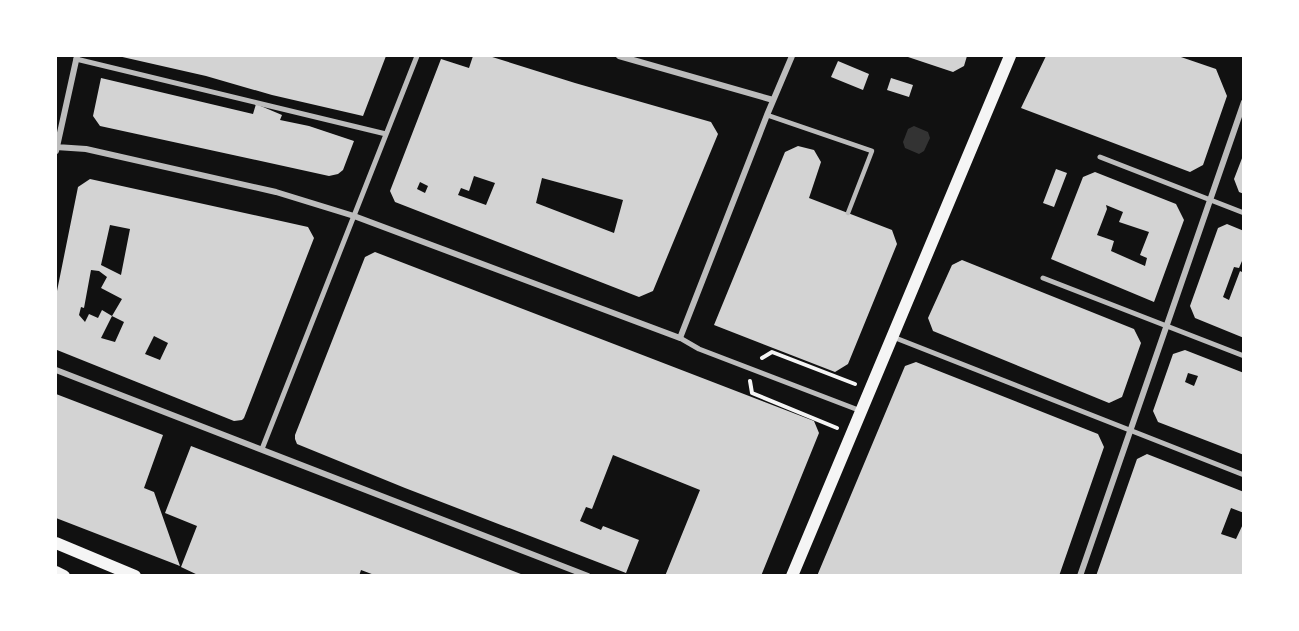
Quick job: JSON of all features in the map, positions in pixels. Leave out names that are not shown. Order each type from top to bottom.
[{"type":"main road","points":[[792,576],[1010,56]]},
{"type":"main road","points":[[56,543],[135,576]]},
{"type":"main road","points":[[56,573],[64,576]]},
{"type":"street","points":[[262,449],[417,56]]},
{"type":"street","points":[[619,56],[773,100]]},
{"type":"street","points":[[680,338],[766,115],[792,56]]},
{"type":"street","points":[[386,135],[76,57],[56,149],[86,149],[276,192],[354,216],[680,338],[699,349],[861,411]]},
{"type":"street","points":[[1080,576],[1244,102]]},
{"type":"street","points":[[1100,157],[1244,213]]},
{"type":"street","points":[[1043,278],[1244,356]]},
{"type":"street","points":[[892,337],[1244,475]]},
{"type":"street","points":[[56,370],[588,576]]},
{"type":"lane","points":[[766,115],[872,151],[848,213]]},
{"type":"path","points":[[819,370],[870,390]]},
{"type":"path","points":[[800,413],[851,434]]},
{"type":"shaded area","points":[[914,126],[928,132],[930,138],[924,151],[919,154],[905,148],[903,142],[908,129]]},
{"type":"building","points":[[118,56],[386,56],[363,116]]},
{"type":"building","points":[[473,56],[489,56],[711,122],[718,134],[653,291],[639,297],[395,202],[390,191],[441,59],[469,68]],"holes":[[[474,176],[495,183],[486,205],[458,195],[461,188],[469,191]],[[542,178],[623,200],[614,233],[536,203]],[[420,182],[428,186],[425,193],[417,189]]]},
{"type":"building","points":[[905,56],[967,56],[964,66],[953,72]]},
{"type":"building","points":[[1046,56],[1178,56],[1216,69],[1227,96],[1203,165],[1190,172],[1021,108]]},
{"type":"building","points":[[838,61],[869,74],[863,90],[831,77]]},
{"type":"building","points":[[101,78],[253,114],[256,104],[282,115],[280,120],[309,126],[354,141],[343,170],[329,176],[100,126],[93,116]]},
{"type":"building","points":[[891,78],[913,85],[909,97],[887,90]]},
{"type":"building","points":[[798,146],[814,150],[821,162],[809,198],[892,230],[897,244],[848,364],[835,372],[714,325],[785,152]]},
{"type":"building","points":[[1244,153],[1244,194],[1239,192],[1234,179]]},
{"type":"building","points":[[1056,169],[1067,173],[1054,207],[1043,203]]},
{"type":"building","points":[[1095,172],[1176,204],[1184,220],[1154,302],[1051,259],[1083,177]],"holes":[[[1106,205],[1123,212],[1119,222],[1149,232],[1140,255],[1147,258],[1145,266],[1111,251],[1114,241],[1097,235],[1107,209]]]},
{"type":"building","points":[[90,179],[308,227],[314,238],[242,420],[234,421],[57,350],[56,296],[78,187]],"holes":[[[110,225],[130,229],[121,275],[101,265]],[[91,270],[99,271],[107,277],[101,288],[122,299],[112,316],[102,310],[98,318],[89,314],[85,322],[79,315],[81,307],[84,308]],[[112,316],[124,322],[115,342],[101,338]],[[154,336],[168,343],[160,360],[145,354]]]},
{"type":"building","points":[[1227,224],[1244,231],[1244,261],[1239,268],[1234,267],[1223,297],[1229,300],[1240,271],[1244,273],[1244,338],[1195,318],[1190,306],[1218,228]]},
{"type":"building","points":[[375,252],[814,421],[819,433],[761,576],[665,576],[700,490],[613,455],[592,509],[586,507],[580,521],[601,530],[603,526],[639,540],[626,573],[297,444],[295,435],[365,257]]},
{"type":"building","points":[[962,260],[1134,329],[1141,343],[1122,397],[1109,403],[933,331],[928,318],[952,265]]},
{"type":"building","points":[[1185,350],[1244,373],[1244,455],[1158,422],[1153,411],[1173,354]],"holes":[[[1188,373],[1198,376],[1194,386],[1185,382]]]},
{"type":"building","points":[[916,362],[1098,434],[1104,447],[1059,576],[817,576],[905,366]]},
{"type":"building","points":[[56,394],[163,435],[144,488],[154,492],[180,566],[56,518]]},
{"type":"building","points":[[191,446],[526,576],[377,576],[361,570],[359,576],[200,576],[181,567],[197,526],[165,513]]},
{"type":"building","points":[[1147,454],[1244,492],[1244,513],[1231,508],[1221,534],[1236,539],[1244,522],[1244,576],[1096,576],[1137,459]]}]
